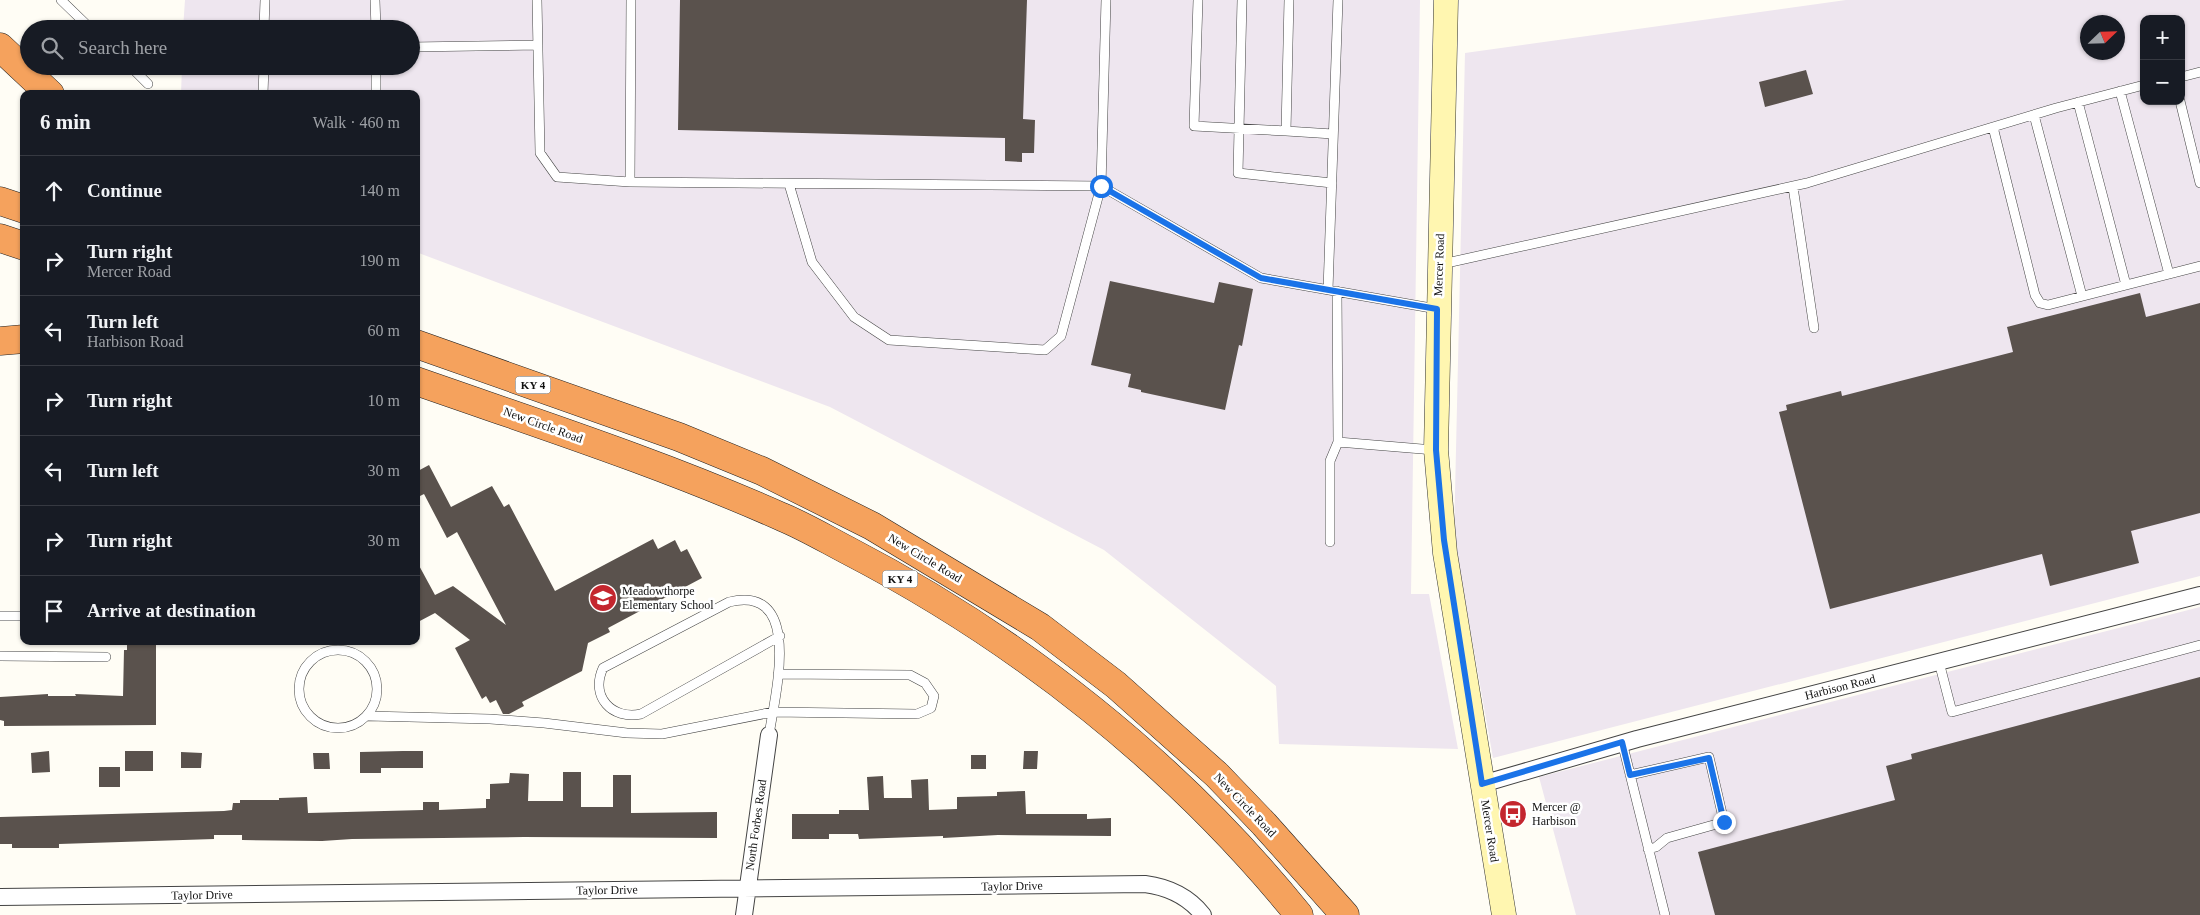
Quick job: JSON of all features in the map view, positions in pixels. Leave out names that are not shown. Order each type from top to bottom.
[{"type":"highway","points":[[0,47],[20,66]]},
{"type":"highway","points":[[30,75],[46,90]]},
{"type":"highway","points":[[0,201],[20,208]]},
{"type":"highway","points":[[0,238],[20,245]]},
{"type":"highway","points":[[0,341],[20,339]]},
{"type":"highway","points":[[420,341],[450,355]]},
{"type":"highway","name":"New Circle Road","points":[[420,345],[679,437],[780,479],[872,526],[1040,627],[1116,685],[1217,775],[1264,824],[1345,915]]},
{"type":"highway","name":"New Circle Road","points":[[420,384],[451,393],[656,466],[784,518],[942,603],[1011,649],[1088,706],[1214,820],[1271,880],[1299,915]]},
{"type":"street","name":"Mercer Road","points":[[1446,0],[1437,309],[1436,450],[1445,553],[1504,915]]},
{"type":"street","name":"Harbison Road","points":[[1482,784],[1622,742],[2200,595]]},
{"type":"street","name":"North Forbes Road","points":[[744,915],[769,735]]},
{"type":"street","name":"Taylor Drive","points":[[0,897],[1144,884],[1161,886],[1184,896],[1204,915]]},
{"type":"lane","points":[[61,0],[82,20]]},
{"type":"lane","points":[[264,20],[265,0]]},
{"type":"lane","points":[[375,0],[376,20]]},
{"type":"lane","points":[[537,0],[540,152],[557,177],[630,182],[1101,186],[1261,278],[1437,309]]},
{"type":"lane","points":[[630,0],[630,182]]},
{"type":"lane","points":[[789,184],[812,262],[854,317],[889,340],[1045,350],[1061,336],[1101,186],[1106,0]]},
{"type":"lane","points":[[1198,0],[1194,126],[1239,127],[1334,134]]},
{"type":"lane","points":[[1242,0],[1238,173],[1332,183]]},
{"type":"lane","points":[[1286,131],[1289,0]]},
{"type":"lane","points":[[1330,542],[1330,461],[1338,442],[1332,291],[1332,183],[1338,0]]},
{"type":"lane","points":[[420,47],[538,45]]},
{"type":"lane","points":[[2185,76],[2200,72]]},
{"type":"lane","points":[[139,75],[148,84]]},
{"type":"lane","points":[[263,90],[264,75]]},
{"type":"lane","points":[[376,75],[376,90]]},
{"type":"lane","points":[[1439,265],[1792,187],[2078,102],[2140,86]]},
{"type":"lane","points":[[2120,90],[2168,274]]},
{"type":"lane","points":[[2078,102],[2126,285]]},
{"type":"lane","points":[[2181,105],[2200,183]]},
{"type":"lane","points":[[2034,115],[2082,296]]},
{"type":"lane","points":[[1993,127],[2035,295],[2040,303],[2048,305],[2200,266]]},
{"type":"lane","points":[[1792,187],[1814,328]]},
{"type":"lane","points":[[1338,442],[1436,450]]},
{"type":"lane","points":[[769,735],[778,674],[780,636],[776,623],[768,610],[756,603],[742,599],[729,602],[603,668],[599,678],[602,698],[609,708],[617,713],[630,716],[642,714],[780,636]]},
{"type":"lane","points":[[0,616],[20,616]]},
{"type":"lane","points":[[1939,662],[1952,712],[2200,645]]},
{"type":"lane","points":[[368,716],[374,705],[377,686],[371,667],[362,658],[351,652],[338,650],[325,652],[314,658],[305,667],[300,679],[298,692],[301,705],[309,716],[319,724],[332,728],[345,728],[357,724],[368,716],[490,719],[544,723],[627,733],[662,734],[772,712],[917,714],[931,708],[934,696],[925,682],[910,674],[778,674]]},
{"type":"lane","points":[[0,656],[106,657]]},
{"type":"lane","points":[[1622,742],[1665,915]]},
{"type":"lane","points":[[1630,775],[1709,758],[1724,822],[1667,838],[1656,847],[1648,849]]},
{"type":"shaded area","points":[[185,0],[1420,0],[1411,594],[1429,594],[1458,749],[1279,744],[1276,686],[1104,550],[830,407],[420,253],[420,90],[181,90],[182,75],[420,75],[420,20],[184,20]]},
{"type":"shaded area","points":[[1846,0],[2200,0],[2200,576],[1493,758],[1454,538],[1465,53]]},
{"type":"shaded area","points":[[2200,607],[2200,915],[1576,915],[1539,777]]},
{"type":"building","points":[[680,0],[1027,0],[1023,119],[1035,120],[1034,153],[1022,153],[1022,162],[1005,161],[1005,138],[678,130]]},
{"type":"building","points":[[1806,70],[1813,94],[1765,107],[1759,82]]},
{"type":"building","points":[[1110,281],[1214,303],[1219,282],[1253,289],[1242,346],[1239,345],[1225,410],[1141,392],[1141,390],[1128,387],[1131,374],[1091,365]]},
{"type":"building","points":[[2140,293],[2146,317],[2200,303],[2200,513],[2131,531],[2139,563],[2050,586],[2042,554],[1830,609],[1779,412],[1787,410],[1786,405],[1841,391],[1842,396],[2013,352],[2007,327]]},
{"type":"building","points":[[429,465],[451,507],[492,486],[504,507],[509,504],[555,591],[653,539],[658,549],[675,540],[681,552],[687,549],[702,578],[608,628],[610,632],[588,643],[582,671],[522,702],[524,706],[509,714],[503,714],[496,700],[490,703],[486,696],[482,699],[455,648],[470,640],[435,613],[420,621],[420,567],[435,595],[453,586],[506,625],[457,532],[447,538],[424,494],[420,496],[420,470]]},
{"type":"building","points":[[127,645],[156,645],[156,725],[4,726],[4,721],[0,720],[0,697],[48,694],[48,696],[76,696],[75,694],[123,696],[124,650],[127,650]]},
{"type":"building","points":[[2200,677],[2200,915],[1715,915],[1698,852],[1895,800],[1886,766],[1912,759],[1911,754]]},
{"type":"building","points":[[49,751],[50,772],[32,773],[31,753]]},
{"type":"building","points":[[125,751],[153,751],[153,771],[125,771]]},
{"type":"building","points":[[423,751],[423,768],[381,768],[381,773],[360,773],[360,752]]},
{"type":"building","points":[[1024,751],[1038,751],[1037,769],[1023,769]]},
{"type":"building","points":[[181,752],[202,753],[201,768],[181,768]]},
{"type":"building","points":[[313,753],[329,753],[330,769],[314,769]]},
{"type":"building","points":[[971,755],[986,755],[986,769],[971,769]]},
{"type":"building","points":[[99,767],[120,767],[120,787],[99,787]]},
{"type":"building","points":[[563,772],[581,772],[581,807],[613,807],[613,775],[631,775],[631,813],[717,812],[717,838],[524,837],[322,841],[242,840],[242,835],[214,835],[214,839],[59,844],[59,848],[12,848],[12,844],[0,844],[0,817],[224,811],[232,810],[233,803],[240,803],[240,800],[279,800],[279,798],[307,797],[308,813],[423,810],[423,802],[439,802],[439,810],[486,808],[486,799],[490,799],[490,784],[509,783],[510,773],[529,774],[528,801],[563,801]]},
{"type":"building","points":[[883,776],[884,798],[912,798],[911,780],[928,779],[929,810],[957,809],[957,797],[997,796],[997,792],[1025,791],[1026,814],[1087,814],[1087,819],[1111,818],[1111,836],[998,835],[859,839],[858,834],[829,834],[829,839],[792,839],[792,814],[839,814],[839,810],[869,810],[867,777]]},
{"type":"place","name":"Meadowthorpe Elementary School","points":[[603,598]]},
{"type":"place","name":"Mercer @ Harbison","points":[[1513,814]]},
{"type":"route","points":[[1101,186],[1261,278],[1437,309],[1436,450],[1445,553],[1482,784],[1622,742],[1630,775],[1709,758],[1724,822]]}]
